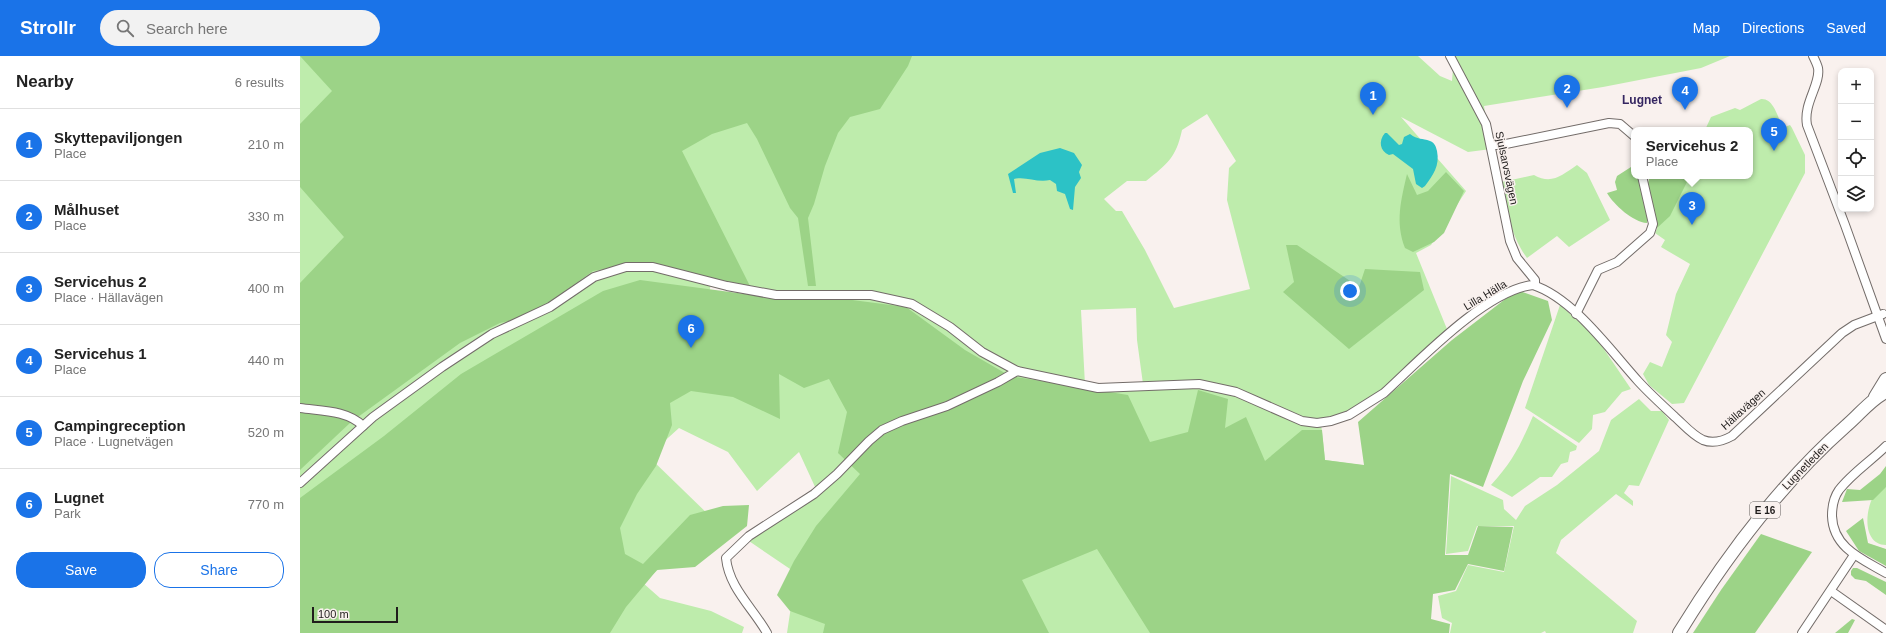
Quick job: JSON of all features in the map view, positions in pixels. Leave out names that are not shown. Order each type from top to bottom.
[{"type":"highway","name":"Lugnetleden","points":[[1871,404],[1886,379]]},
{"type":"highway","name":"Lugnetleden","points":[[1679,633],[1708,586],[1785,485],[1823,448],[1886,392]]},
{"type":"street","name":"Sjulsarvsvägen","points":[[1450,56],[1486,124],[1510,241],[1517,258],[1535,280],[1535,285]]},
{"type":"street","points":[[1813,56],[1818,69],[1807,106],[1807,125],[1871,296],[1882,316],[1886,339]]},
{"type":"street","points":[[1491,146],[1609,123],[1620,124],[1631,133]]},
{"type":"street","points":[[1576,314],[1598,270],[1617,262],[1650,233],[1653,224],[1643,179]]},
{"type":"street","name":"Lilla Hälla","points":[[300,483],[363,426],[442,367],[492,334],[550,307],[594,277],[626,266],[653,268],[727,286],[776,295],[871,295],[912,304],[950,327],[982,352],[1017,371],[1098,388],[1174,384],[1205,385],[1236,392],[1258,400],[1302,421],[1317,423],[1331,421],[1349,415],[1371,403],[1473,313],[1504,295],[1526,286],[1535,285]]},
{"type":"street","name":"Hällavägen","points":[[1535,285],[1553,295],[1576,314],[1606,343],[1658,403],[1698,437],[1712,441],[1721,441],[1732,436],[1842,333],[1854,325],[1882,316]]},
{"type":"street","points":[[767,633],[759,619],[732,583],[727,570],[726,558],[749,536],[814,494],[882,430],[902,421],[947,406],[998,382],[1017,371]]},
{"type":"street","points":[[300,408],[337,413],[357,420],[363,426]]},
{"type":"street","points":[[1886,446],[1842,487],[1834,502],[1832,520],[1836,533],[1844,546],[1854,555],[1886,573]]},
{"type":"street","points":[[1802,633],[1854,555]]},
{"type":"street","points":[[1831,591],[1886,630]]},
{"type":"green space","points":[[300,56],[1418,56],[1440,76],[1452,81],[1454,56],[1730,56],[1701,68],[1603,87],[1484,106],[1491,149],[1468,152],[1401,117],[1466,191],[1431,245],[1416,253],[1449,334],[1383,396],[1321,423],[1325,460],[1361,465],[1383,518],[1412,633],[787,633],[796,573],[743,537],[816,489],[799,452],[757,491],[728,452],[679,428],[648,456],[714,520],[643,583],[660,598],[711,611],[744,627],[742,633],[300,633]],"holes":[[[1207,114],[1236,161],[1229,168],[1227,200],[1250,289],[1174,308],[1145,250],[1122,211],[1116,211],[1104,199],[1127,181],[1146,181],[1170,160],[1180,140],[1182,130]],[[711,283],[747,291],[736,340],[702,335]],[[1136,308],[1137,340],[1143,384],[1085,385],[1081,310]]]},
{"type":"green space","points":[[300,56],[912,56],[908,66],[880,109],[850,117],[838,133],[825,166],[814,204],[808,218],[816,286],[808,286],[798,218],[790,208],[757,139],[747,123],[712,134],[682,151],[750,286],[639,263],[593,271],[546,305],[518,319],[500,323],[460,343],[351,422],[300,470],[300,283],[344,237],[300,187],[300,124],[332,91]]},
{"type":"green space","points":[[1761,99],[1769,101],[1772,104],[1782,125],[1785,127],[1790,125],[1792,128],[1805,155],[1805,173],[1684,403],[1672,404],[1649,385],[1643,374],[1650,362],[1662,367],[1672,342],[1666,335],[1676,294],[1690,264],[1661,247],[1665,240],[1655,233],[1681,179],[1753,179],[1753,127],[1706,127],[1711,117],[1735,108],[1740,110]]},
{"type":"green space","points":[[1577,165],[1587,173],[1610,220],[1569,247],[1557,236],[1527,258],[1521,249],[1510,222],[1502,182],[1534,175],[1546,179],[1557,178]]},
{"type":"green space","points":[[1631,167],[1631,179],[1640,179],[1648,211],[1647,223],[1636,220],[1624,212],[1610,198],[1607,193],[1617,190],[1615,182],[1617,176]]},
{"type":"green space","points":[[1446,172],[1464,191],[1444,233],[1434,242],[1413,252],[1405,248],[1400,229],[1401,202],[1407,174],[1417,195],[1428,191]]},
{"type":"green space","points":[[1649,179],[1688,179],[1670,216],[1657,228],[1648,183]]},
{"type":"green space","points":[[1286,245],[1297,245],[1359,287],[1365,269],[1420,272],[1424,290],[1349,349],[1283,292],[1294,282]]},
{"type":"green space","points":[[640,280],[791,300],[837,298],[906,307],[965,350],[1010,376],[1128,395],[1150,442],[1188,432],[1198,390],[1228,399],[1225,428],[1246,417],[1265,461],[1302,430],[1322,430],[1325,460],[1364,465],[1358,422],[1452,340],[1517,290],[1548,301],[1552,320],[1523,381],[1483,487],[1450,474],[1445,555],[1468,555],[1478,526],[1513,527],[1504,571],[1468,564],[1455,590],[1433,594],[1431,619],[1450,624],[1449,633],[1150,633],[1097,549],[1022,580],[1049,633],[823,633],[825,624],[790,611],[777,595],[794,561],[816,526],[860,474],[838,453],[847,412],[829,379],[804,388],[779,374],[780,419],[733,397],[691,391],[670,403],[672,425],[656,466],[637,494],[620,528],[625,554],[643,564],[690,515],[723,506],[749,505],[747,526],[695,567],[657,570],[626,607],[610,633],[300,633],[300,498],[384,436],[461,374],[603,291]]},
{"type":"green space","points":[[1560,305],[1595,336],[1631,389],[1622,392],[1605,412],[1593,415],[1592,429],[1579,443],[1525,408]]},
{"type":"green space","points":[[1639,399],[1651,411],[1662,411],[1669,420],[1639,486],[1629,485],[1624,493],[1633,501],[1633,506],[1616,494],[1561,540],[1556,553],[1637,621],[1633,633],[1546,633],[1545,631],[1541,633],[1450,633],[1452,623],[1442,618],[1438,596],[1456,591],[1468,565],[1504,572],[1514,526],[1477,526],[1468,551],[1446,554],[1451,476],[1503,500],[1504,509],[1516,520],[1525,506],[1557,485],[1599,451],[1611,420]]},
{"type":"green space","points":[[1533,416],[1577,446],[1576,450],[1570,452],[1568,462],[1561,464],[1552,477],[1540,477],[1512,497],[1491,485],[1515,453]]},
{"type":"green space","points":[[1886,466],[1886,487],[1873,500],[1842,502],[1847,489],[1860,490],[1880,474]]},
{"type":"green space","points":[[1886,484],[1886,545],[1878,543],[1869,533],[1868,517],[1871,501],[1874,495]]},
{"type":"green space","points":[[1863,518],[1868,543],[1886,549],[1886,566],[1859,551],[1846,531]]},
{"type":"green space","points":[[1761,534],[1812,552],[1755,633],[1693,633],[1721,590]]},
{"type":"green space","points":[[1853,568],[1857,568],[1886,582],[1886,595],[1866,581],[1855,579],[1851,575]]},
{"type":"green space","points":[[1852,619],[1855,620],[1848,633],[1835,633]]},
{"type":"water","points":[[1385,133],[1387,133],[1399,145],[1402,144],[1404,137],[1410,134],[1430,141],[1434,144],[1438,156],[1437,166],[1425,186],[1422,188],[1416,184],[1413,169],[1393,154],[1389,155],[1384,151],[1381,146],[1381,139]]},
{"type":"water","points":[[1060,148],[1074,153],[1082,165],[1079,172],[1081,178],[1075,187],[1073,210],[1070,209],[1065,194],[1057,191],[1056,184],[1050,180],[1041,181],[1023,178],[1014,179],[1016,193],[1013,193],[1008,174],[1040,153]]},
{"type":"place","name":"Målhuset","points":[[1567,108]]},
{"type":"place","name":"Servicehus 1","points":[[1685,110]]},
{"type":"place","name":"Skyttepaviljongen","points":[[1373,115]]},
{"type":"place","name":"Campingreception","points":[[1774,151]]},
{"type":"place","name":"Servicehus 2","points":[[1692,225]]},
{"type":"place","name":"Lugnet","points":[[691,348]]},
{"type":"district","name":"Lugnet","points":[[1642,100]]}]
